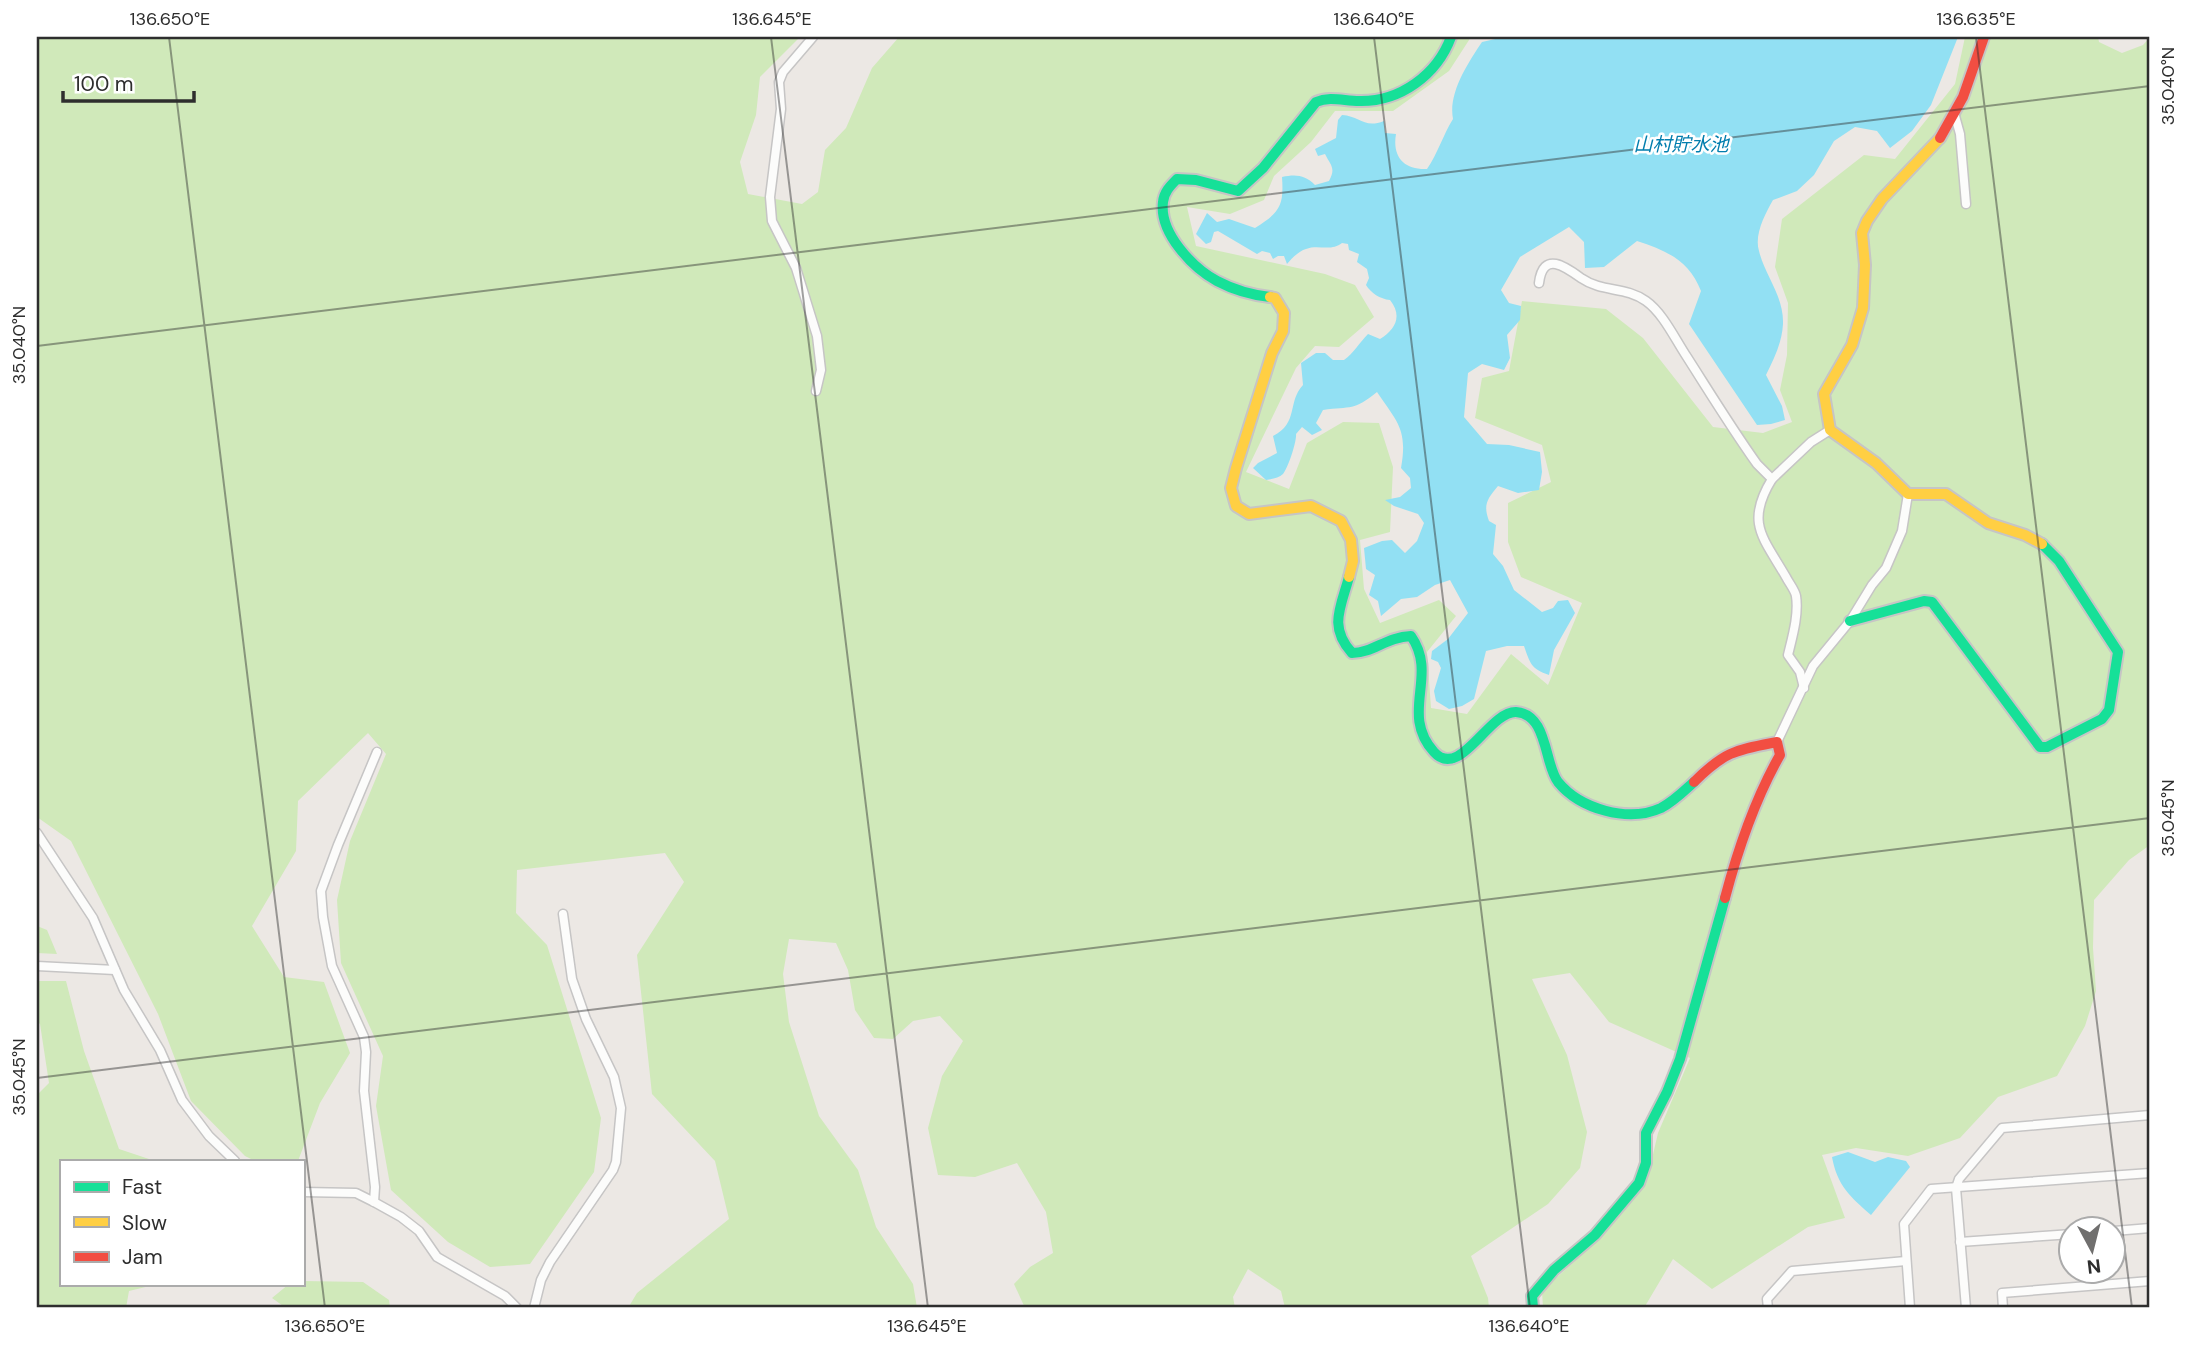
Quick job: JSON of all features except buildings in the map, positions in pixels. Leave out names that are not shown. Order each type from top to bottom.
[{"type":"street","points":[[813,37],[783,72],[779,82],[781,109],[769,197],[772,221],[796,268],[817,336],[821,370],[816,391]]},
{"type":"street","points":[[1451,37],[1441,61],[1418,83],[1394,95],[1377,101],[1347,101],[1324,97],[1315,102],[1264,168],[1238,191],[1182,178],[1170,184],[1165,191],[1162,205],[1165,220],[1183,254],[1211,277],[1241,292],[1275,298],[1284,313],[1283,331],[1261,387],[1231,488],[1236,506],[1249,514],[1311,506],[1341,521],[1351,540],[1353,561],[1337,623],[1341,641],[1352,653],[1365,653],[1377,643],[1399,636],[1410,636],[1415,640],[1422,655],[1423,670],[1417,700],[1417,723],[1425,741],[1436,754],[1449,758],[1461,755],[1472,747],[1492,723],[1515,711],[1535,722],[1547,748],[1547,764],[1558,783],[1587,804],[1619,813],[1637,814],[1659,809],[1684,793],[1722,757],[1739,749],[1777,741]]},
{"type":"street","points":[[1850,621],[1924,601],[1932,603],[2040,747],[2047,747],[2102,719],[2109,710],[2118,652],[2059,561],[2042,544],[2025,535],[1988,523],[1946,494],[1908,494],[1876,463],[1830,430],[1824,394],[1842,369],[1863,310],[1865,264],[1862,234],[1876,208],[1894,185],[1930,151],[1955,116],[1968,89],[1984,37]]},
{"type":"street","points":[[1955,116],[1961,145],[1966,204]]},
{"type":"street","points":[[1539,283],[1541,274],[1547,267],[1552,263],[1560,263],[1594,287],[1626,291],[1647,302],[1669,330],[1752,458],[1772,479]]},
{"type":"street","points":[[1804,688],[1800,672],[1788,656],[1796,595],[1759,531],[1758,512],[1762,494],[1772,479],[1811,442],[1830,430]]},
{"type":"street","points":[[1533,1308],[1532,1296],[1545,1279],[1595,1235],[1639,1183],[1646,1163],[1646,1133],[1680,1059],[1736,857],[1769,774],[1780,755],[1777,741],[1813,666],[1850,621],[1886,568],[1902,531],[1908,494]]},
{"type":"street","points":[[374,1202],[375,1186],[364,1091],[364,1037],[332,967],[321,891],[377,752]]},
{"type":"street","points":[[37,833],[93,918],[124,990],[160,1050],[182,1100],[209,1136],[234,1160]]},
{"type":"street","points":[[534,1308],[541,1280],[550,1262],[613,1170],[621,1108],[614,1077],[586,1020],[572,979],[563,914]]},
{"type":"street","points":[[37,966],[116,970]]},
{"type":"street","points":[[1965,1308],[1956,1188],[1959,1179],[2005,1127],[2150,1115]]},
{"type":"street","points":[[1910,1308],[1904,1224],[1931,1189],[2150,1172]]},
{"type":"street","points":[[304,1192],[356,1193],[374,1202],[419,1231],[437,1257],[505,1296],[517,1308]]},
{"type":"street","points":[[2128,1230],[2150,1228]]},
{"type":"street","points":[[1960,1242],[2058,1235]]},
{"type":"street","points":[[1768,1308],[1768,1299],[1791,1271],[1906,1261]]},
{"type":"street","points":[[2003,1308],[2002,1293],[2150,1281]]},
{"type":"green space","points":[[37,37],[800,37],[760,77],[756,115],[740,162],[748,194],[802,204],[818,192],[825,150],[846,128],[872,68],[899,37],[1471,37],[1449,71],[1393,111],[1335,111],[1311,142],[1274,176],[1264,200],[1230,214],[1187,207],[1196,246],[1325,274],[1355,285],[1374,317],[1339,347],[1315,346],[1296,368],[1246,472],[1289,489],[1307,443],[1343,422],[1379,423],[1393,467],[1390,532],[1360,540],[1364,589],[1380,623],[1439,600],[1456,616],[1427,652],[1431,708],[1467,714],[1511,654],[1548,685],[1582,603],[1521,577],[1508,542],[1508,503],[1551,482],[1542,445],[1475,418],[1482,378],[1509,371],[1522,301],[1606,309],[1643,338],[1713,427],[1763,433],[1792,422],[1780,390],[1787,355],[1788,303],[1775,267],[1782,219],[1864,155],[1895,159],[1955,84],[1965,37],[2098,37],[2099,42],[2122,53],[2143,45],[2150,37],[2150,845],[2129,860],[2094,900],[2096,991],[2085,1026],[2057,1076],[1998,1097],[1960,1138],[1908,1156],[1856,1148],[1822,1155],[1845,1218],[1808,1227],[1712,1289],[1673,1259],[1644,1308],[1543,1308],[1542,1291],[1601,1237],[1648,1176],[1658,1133],[1690,1058],[1609,1022],[1570,973],[1532,979],[1567,1055],[1587,1132],[1580,1168],[1548,1204],[1471,1256],[1488,1298],[1489,1308],[1285,1308],[1281,1291],[1248,1269],[1233,1297],[1235,1308],[1025,1308],[1014,1284],[1030,1267],[1053,1253],[1046,1212],[1017,1163],[975,1177],[938,1175],[928,1128],[942,1076],[963,1041],[940,1016],[913,1021],[893,1039],[874,1038],[855,1010],[848,970],[836,943],[789,939],[783,974],[789,1022],[819,1116],[858,1170],[876,1227],[913,1284],[917,1308],[628,1308],[637,1293],[729,1219],[715,1161],[652,1094],[637,955],[684,882],[665,853],[517,870],[516,913],[547,945],[601,1118],[594,1172],[530,1264],[490,1267],[448,1242],[391,1190],[376,1106],[383,1056],[341,963],[337,900],[350,841],[386,754],[368,733],[298,801],[296,851],[252,926],[284,977],[324,982],[350,1053],[320,1103],[298,1160],[253,1160],[245,1156],[191,1101],[158,1014],[71,841],[37,817]]},
{"type":"green space","points":[[37,926],[47,930],[57,954],[37,953]]},
{"type":"green space","points":[[37,981],[66,981],[84,1051],[119,1149],[152,1160],[60,1160],[60,1286],[150,1286],[129,1291],[126,1308],[37,1308],[37,1095],[49,1083],[40,1024],[37,1021]]},
{"type":"green space","points":[[304,1281],[363,1282],[389,1300],[390,1308],[286,1308],[272,1298],[287,1286],[304,1286]]},
{"type":"water","name":"山村貯水池","points":[[1504,37],[1958,37],[1931,105],[1912,131],[1890,148],[1877,131],[1855,127],[1834,141],[1814,175],[1797,191],[1773,200],[1764,218],[1758,245],[1783,314],[1779,344],[1766,375],[1782,406],[1785,420],[1757,425],[1689,324],[1701,291],[1690,272],[1676,258],[1637,241],[1604,267],[1585,268],[1584,242],[1569,227],[1520,257],[1501,290],[1509,303],[1521,306],[1520,320],[1507,335],[1510,358],[1504,370],[1482,364],[1468,373],[1464,417],[1487,444],[1509,445],[1540,452],[1542,472],[1539,490],[1518,493],[1498,486],[1489,499],[1486,506],[1487,515],[1489,521],[1496,525],[1493,554],[1503,566],[1514,590],[1542,612],[1553,608],[1558,601],[1568,600],[1575,613],[1554,650],[1549,675],[1532,665],[1524,646],[1507,646],[1486,651],[1474,699],[1449,709],[1436,701],[1434,691],[1441,668],[1438,662],[1431,659],[1432,651],[1448,639],[1468,613],[1450,580],[1435,585],[1417,597],[1401,599],[1381,616],[1378,601],[1369,595],[1375,575],[1366,569],[1364,548],[1392,540],[1405,553],[1417,541],[1424,523],[1418,514],[1385,500],[1400,497],[1411,488],[1410,478],[1401,468],[1402,435],[1377,392],[1357,405],[1323,410],[1316,423],[1322,430],[1312,435],[1302,427],[1296,434],[1290,461],[1281,475],[1266,480],[1253,468],[1277,453],[1273,436],[1281,431],[1290,419],[1295,398],[1303,385],[1301,363],[1316,353],[1325,353],[1333,360],[1344,360],[1368,334],[1380,339],[1396,322],[1394,306],[1390,300],[1379,297],[1368,288],[1367,269],[1357,262],[1359,254],[1349,250],[1348,244],[1306,249],[1287,264],[1284,256],[1273,259],[1270,253],[1262,251],[1257,254],[1218,231],[1214,232],[1211,242],[1206,244],[1196,234],[1207,213],[1217,222],[1229,219],[1255,228],[1279,207],[1282,177],[1300,176],[1315,185],[1329,181],[1331,164],[1325,154],[1318,156],[1315,149],[1336,138],[1338,120],[1342,115],[1372,124],[1384,121],[1385,133],[1396,134],[1396,149],[1401,160],[1412,167],[1427,169],[1453,119],[1456,89],[1471,59],[1482,42]]},
{"type":"water","points":[[1848,1152],[1875,1162],[1888,1157],[1906,1161],[1910,1167],[1871,1215],[1851,1196],[1834,1167],[1832,1157]]},
{"type":"traffic: fast","points":[[1270,297],[1243,292],[1223,284],[1188,258],[1166,226],[1163,202],[1168,189],[1177,179],[1196,180],[1238,191],[1263,168],[1316,102],[1332,99],[1374,100],[1402,91],[1427,74],[1445,51],[1451,37]]},
{"type":"traffic: fast","points":[[1850,621],[1924,601],[1932,602],[2040,747],[2047,747],[2102,719],[2109,710],[2118,652],[2059,561],[2042,544]]},
{"type":"traffic: fast","points":[[1349,577],[1338,616],[1340,634],[1345,644],[1352,653],[1411,636],[1419,651],[1421,666],[1420,723],[1424,737],[1434,752],[1444,759],[1454,758],[1464,752],[1495,722],[1516,712],[1526,715],[1540,730],[1553,774],[1558,782],[1579,800],[1592,806],[1620,813],[1648,812],[1670,803],[1694,782]]},
{"type":"traffic: fast","points":[[1533,1308],[1532,1296],[1554,1270],[1595,1235],[1639,1183],[1646,1163],[1646,1133],[1680,1059],[1725,898]]},
{"type":"traffic: slow","points":[[1940,138],[1882,199],[1862,233],[1865,265],[1863,308],[1852,345],[1824,394],[1830,430],[1876,463],[1908,494],[1946,494],[1988,523],[2025,535],[2042,544]]},
{"type":"traffic: slow","points":[[1270,297],[1275,298],[1284,313],[1283,331],[1272,353],[1236,468],[1231,488],[1236,506],[1249,514],[1311,506],[1341,521],[1351,540],[1353,561],[1349,577]]},
{"type":"traffic: jam","points":[[1940,138],[1963,97],[1984,37]]},
{"type":"traffic: jam","points":[[1694,782],[1714,764],[1732,753],[1777,742],[1780,755],[1748,825],[1725,898]]}]
